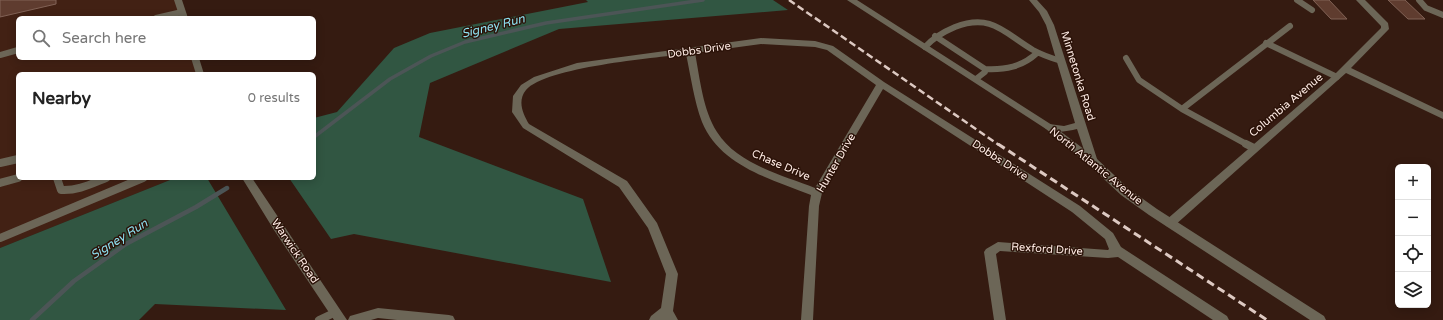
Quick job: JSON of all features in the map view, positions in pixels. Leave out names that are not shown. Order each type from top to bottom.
[{"type":"street","points":[[178,0],[183,15]]},
{"type":"street","name":"North Atlantic Avenue","points":[[851,0],[1049,127],[1093,162],[1125,192],[1170,223],[1320,320]]},
{"type":"street","name":"Minnetonka Road","points":[[1033,0],[1043,11],[1050,25],[1080,125],[1093,162]]},
{"type":"street","name":"Columbia Avenue","points":[[1170,223],[1346,69],[1384,29],[1385,25],[1360,0]]},
{"type":"street","name":"Dobbs Drive","points":[[655,320],[670,315],[672,274],[653,226],[623,184],[526,126],[517,112],[518,96],[524,87],[537,79],[577,66],[761,41],[815,44],[830,48],[881,84],[1076,209],[1110,236],[1114,246],[1223,320]]},
{"type":"street","name":"Chase Drive","points":[[690,51],[698,92],[705,114],[717,141],[742,161],[817,193]]},
{"type":"street","points":[[196,60],[199,72]]},
{"type":"street","points":[[1346,69],[1443,116]]},
{"type":"street","name":"Hunter Drive","points":[[807,320],[814,206],[817,193],[881,84]]},
{"type":"street","points":[[1049,127],[1064,129],[1080,125]]},
{"type":"street","name":"Warwick Road","points":[[248,180],[278,227],[339,316]]},
{"type":"street","name":"Rexford Drive","points":[[1000,320],[990,252],[998,246],[1108,254],[1115,253],[1114,246]]},
{"type":"street","points":[[354,320],[378,313],[449,320]]},
{"type":"lane","points":[[1297,0],[1312,10]]},
{"type":"lane","points":[[1419,0],[1422,6],[1443,15]]},
{"type":"lane","points":[[925,47],[935,36],[967,23],[988,23],[1008,33],[1037,53],[1061,61]]},
{"type":"lane","points":[[1182,109],[1290,26]]},
{"type":"lane","points":[[935,36],[985,69],[996,70],[1022,65],[1032,59],[1037,53]]},
{"type":"lane","points":[[1266,43],[1337,77]]},
{"type":"lane","points":[[0,55],[16,51]]},
{"type":"lane","points":[[1126,58],[1139,80],[1182,109],[1254,148]]},
{"type":"lane","points":[[976,80],[985,69]]},
{"type":"lane","points":[[0,163],[16,159]]},
{"type":"lane","points":[[0,183],[16,179]]},
{"type":"lane","points":[[58,180],[62,190],[69,191],[76,190],[101,180]]},
{"type":"lane","points":[[0,238],[138,180]]},
{"type":"lane","points":[[319,320],[339,316]]},
{"type":"shaded area","points":[[0,0],[178,0],[183,16],[16,16],[16,60],[196,60],[199,72],[16,72],[16,180],[170,180],[0,248]]},
{"type":"green space","points":[[586,0],[773,0],[788,10],[559,29],[430,83],[419,137],[583,199],[611,282],[354,234],[331,239],[290,180],[316,180],[316,117],[337,112],[394,48],[430,33],[588,2]]},
{"type":"green space","points":[[170,180],[208,180],[286,310],[155,304],[139,320],[0,320],[0,248]]},
{"type":"building","points":[[0,0],[56,0],[56,4],[0,17]]},
{"type":"building","points":[[1313,0],[1329,0],[1347,19],[1331,19]]},
{"type":"building","points":[[1388,0],[1405,0],[1425,19],[1408,19]]},
{"type":"waterway","name":"Signey Run","points":[[316,135],[390,79],[431,56],[465,42],[546,23],[703,0]]},
{"type":"waterway","name":"Signey Run","points":[[32,320],[74,281],[126,244],[196,207],[227,188]]},
{"type":"railway","points":[[789,0],[999,145]]},
{"type":"railway","points":[[998,144],[1267,320]]}]
